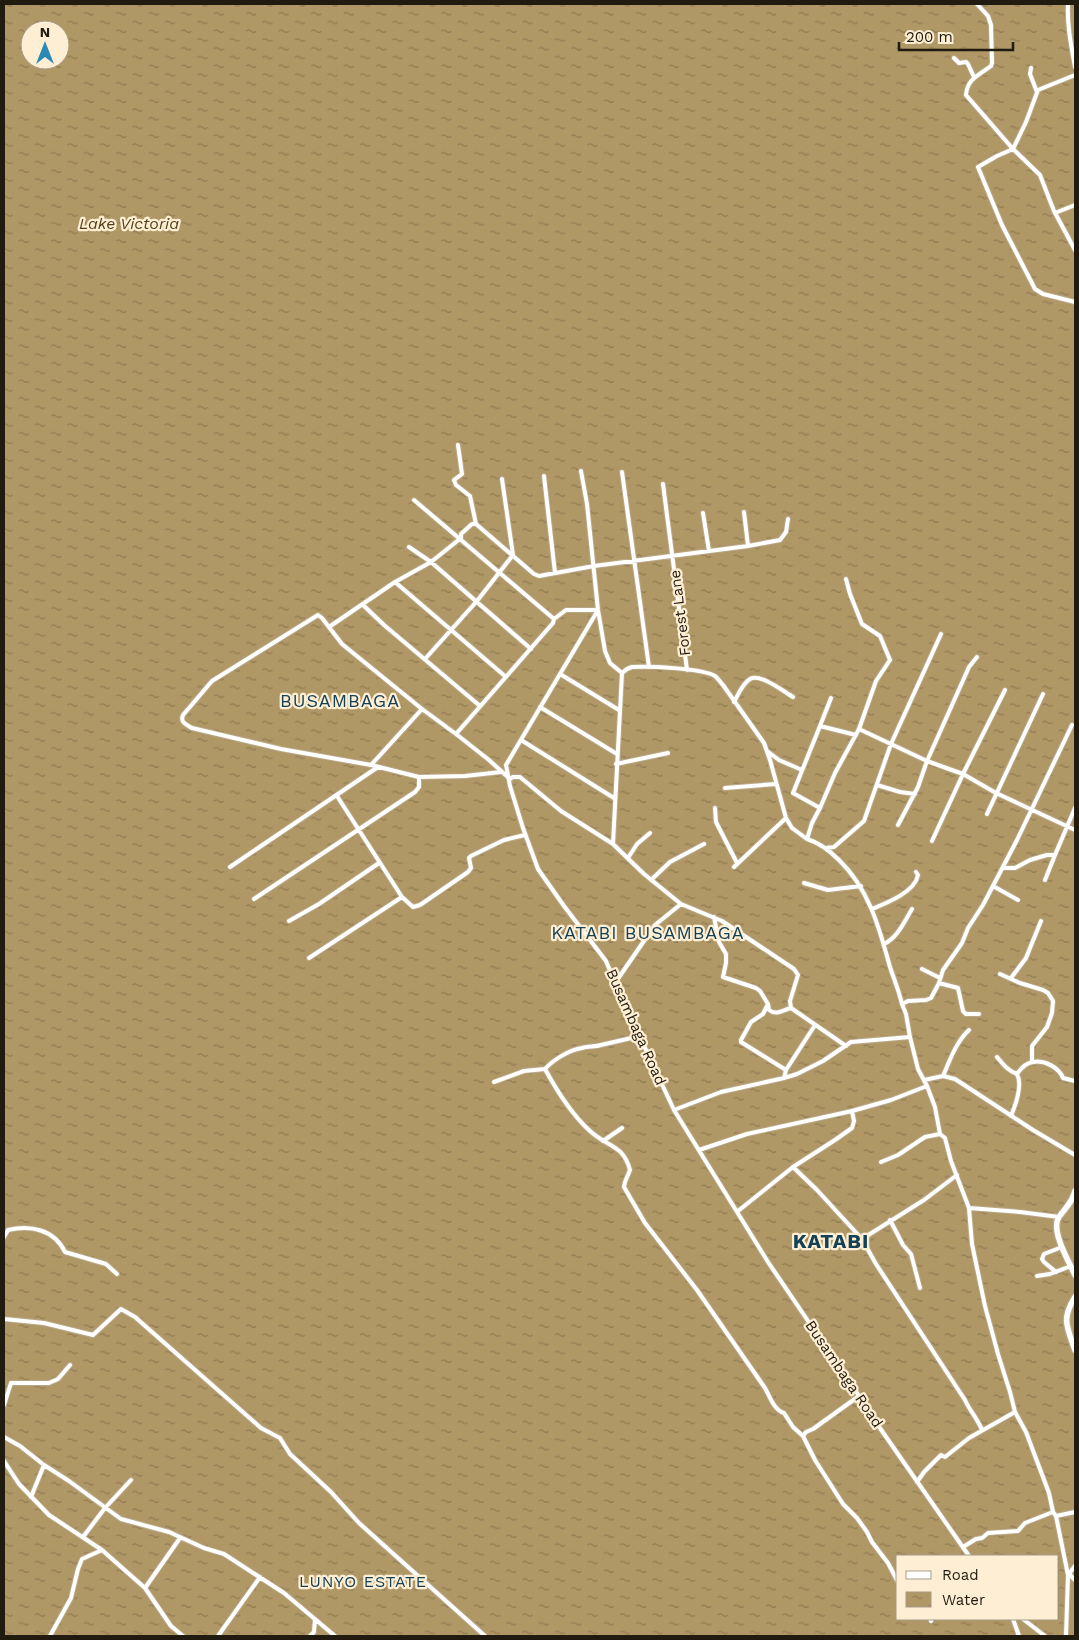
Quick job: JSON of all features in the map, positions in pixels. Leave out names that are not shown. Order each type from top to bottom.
[{"type":"street","points":[[977,4],[988,16],[992,26],[992,63],[991,66],[969,82],[966,95],[1012,150],[1040,175],[1055,213],[1075,250]]},
{"type":"street","points":[[1068,4],[1068,20],[1073,43],[1075,67]]},
{"type":"street","points":[[954,58],[959,63],[966,62],[974,77]]},
{"type":"street","points":[[1031,68],[1030,74],[1036,92],[1028,118],[1012,150],[997,156],[978,168],[1002,225],[1034,289],[1042,294],[1075,302]]},
{"type":"street","points":[[1036,92],[1075,75]]},
{"type":"street","points":[[1055,213],[1075,205]]},
{"type":"street","points":[[458,445],[462,474],[454,480],[456,485],[470,496],[476,524],[537,575],[780,540],[786,532],[788,520]]},
{"type":"street","points":[[581,471],[587,504],[598,610],[607,658],[622,673]]},
{"type":"street","points":[[622,472],[649,667]]},
{"type":"street","points":[[544,476],[556,573]]},
{"type":"street","points":[[425,658],[477,601],[513,555],[502,479]]},
{"type":"street","name":"Forest Lane","points":[[663,484],[687,670]]},
{"type":"street","points":[[414,500],[554,619]]},
{"type":"street","points":[[744,512],[748,546]]},
{"type":"street","points":[[703,513],[709,551]]},
{"type":"street","points":[[329,627],[395,582],[431,562],[461,538],[461,534],[472,524],[476,524]]},
{"type":"street","points":[[409,547],[431,562],[531,649]]},
{"type":"street","points":[[807,838],[812,822],[835,773],[859,729],[876,681],[890,660],[880,636],[862,624],[846,579]]},
{"type":"street","points":[[395,582],[506,678]]},
{"type":"street","points":[[363,605],[480,706]]},
{"type":"street","points":[[456,734],[554,623],[554,619],[566,610],[598,610]]},
{"type":"street","name":"Busambaga Road","points":[[598,610],[506,765],[510,786],[525,835],[538,869],[606,961],[674,1110],[768,1262],[968,1555]]},
{"type":"street","points":[[501,772],[465,776],[419,777],[371,765],[281,749],[192,728],[183,722],[182,719],[183,714],[212,681],[316,616],[320,616],[342,644],[422,709],[490,760],[510,779],[513,777],[520,778],[561,811],[613,844],[651,880],[682,904],[722,921],[794,969],[798,975],[790,1001],[791,1008],[846,1046]]},
{"type":"street","points":[[826,848],[834,847],[864,820],[891,744],[941,634]]},
{"type":"street","points":[[898,825],[915,794],[927,761],[969,667],[977,657]]},
{"type":"street","points":[[613,844],[622,673],[629,668],[649,667],[687,670],[715,676],[764,743],[786,818],[792,828],[826,848],[845,866],[861,886],[872,909],[906,1014],[918,1069],[927,1086],[938,1116],[940,1134],[945,1138],[969,1208],[972,1244],[985,1306],[1015,1412],[1026,1432],[1049,1493],[1068,1574],[1066,1636]]},
{"type":"street","points":[[560,674],[619,710]]},
{"type":"street","points":[[734,702],[744,684],[755,677],[765,680],[793,697]]},
{"type":"street","points":[[932,841],[1005,690]]},
{"type":"street","points":[[987,814],[1043,694]]},
{"type":"street","points":[[820,808],[793,793],[831,698]]},
{"type":"street","points":[[540,708],[617,754]]},
{"type":"street","points":[[371,765],[422,709]]},
{"type":"street","points":[[820,726],[856,735]]},
{"type":"street","points":[[902,1004],[908,1001],[931,998],[943,970],[962,943],[968,928],[1003,868],[1033,810],[1072,726]]},
{"type":"street","points":[[859,729],[927,761],[963,774],[996,793],[1075,830]]},
{"type":"street","points":[[521,740],[614,798]]},
{"type":"street","points":[[766,750],[779,760],[802,770]]},
{"type":"street","points":[[616,764],[668,754]]},
{"type":"street","points":[[230,867],[378,767]]},
{"type":"street","points":[[254,899],[418,790],[419,777]]},
{"type":"street","points":[[725,788],[776,784]]},
{"type":"street","points":[[877,785],[900,792],[915,794]]},
{"type":"street","points":[[337,796],[402,896],[413,907],[420,905],[468,872],[471,868],[469,858],[471,856],[504,840],[525,835]]},
{"type":"street","points":[[715,808],[716,822],[737,863]]},
{"type":"street","points":[[1046,880],[1075,808]]},
{"type":"street","points":[[734,867],[786,818]]},
{"type":"street","points":[[628,858],[637,844],[650,833]]},
{"type":"street","points":[[651,880],[670,862],[704,844]]},
{"type":"street","points":[[1003,868],[1015,868],[1038,858],[1055,854]]},
{"type":"street","points":[[289,921],[319,904],[380,863]]},
{"type":"street","points":[[872,909],[904,894],[918,878],[916,872]]},
{"type":"street","points":[[804,883],[828,890],[861,886]]},
{"type":"street","points":[[992,886],[1018,900]]},
{"type":"street","points":[[309,958],[402,896]]},
{"type":"street","points":[[615,983],[655,925],[682,904]]},
{"type":"street","points":[[884,944],[896,936],[912,908]]},
{"type":"street","points":[[714,917],[719,942],[726,954],[723,977],[756,988],[760,991],[768,1004],[769,1010],[773,1013],[779,1013],[791,1008]]},
{"type":"street","points":[[1011,978],[1026,958],[1041,921]]},
{"type":"street","points":[[922,969],[940,978]]},
{"type":"street","points":[[1000,974],[1043,990],[1048,993],[1053,1001],[1052,1013],[1046,1027],[1032,1046],[1032,1062]]},
{"type":"street","points":[[939,983],[958,988],[963,1011],[966,1014],[979,1014]]},
{"type":"street","points":[[768,1004],[763,1014],[751,1022],[741,1041],[786,1070]]},
{"type":"street","points":[[784,1078],[786,1070],[815,1025]]},
{"type":"street","points":[[942,1076],[954,1049],[969,1030]]},
{"type":"street","points":[[494,1082],[524,1071],[544,1069],[549,1064],[581,1048],[640,1036]]},
{"type":"street","points":[[674,1110],[721,1092],[784,1078],[823,1061],[851,1042],[910,1037]]},
{"type":"street","points":[[998,1057],[1006,1068],[1017,1074],[1020,1079],[1011,1116]]},
{"type":"street","points":[[1017,1074],[1023,1066],[1032,1062],[1044,1063],[1057,1068],[1063,1078],[1075,1080]]},
{"type":"street","points":[[544,1069],[559,1093],[590,1132],[622,1152],[628,1164],[629,1174],[624,1188],[645,1223],[734,1341],[772,1402],[803,1436],[815,1460],[843,1504],[857,1518],[867,1532],[896,1578]]},
{"type":"street","points":[[924,1080],[942,1076],[955,1079],[1075,1155]]},
{"type":"street","points":[[699,1150],[747,1134],[885,1102],[927,1086]]},
{"type":"street","points":[[738,1211],[792,1167],[852,1128],[854,1121],[852,1111]]},
{"type":"street","points":[[603,1141],[622,1128]]},
{"type":"street","points":[[881,1162],[898,1155],[925,1137],[940,1134]]},
{"type":"street","points":[[792,1167],[818,1190],[862,1239],[969,1409],[976,1416],[982,1430]]},
{"type":"street","points":[[862,1239],[924,1200],[957,1175]]},
{"type":"street","points":[[1075,1191],[1069,1207],[1059,1217],[1056,1228],[1062,1247],[1075,1275]]},
{"type":"street","points":[[969,1208],[1059,1217]]},
{"type":"street","points":[[890,1220],[903,1245],[911,1254],[920,1288]]},
{"type":"street","points":[[4,1237],[8,1230],[23,1227],[45,1232],[61,1242],[65,1252],[106,1264],[117,1274]]},
{"type":"street","points":[[1056,1272],[1042,1259],[1044,1254],[1062,1247]]},
{"type":"street","points":[[1037,1276],[1056,1272],[1071,1266]]},
{"type":"street","points":[[1075,1297],[1067,1310],[1066,1324],[1075,1350]]},
{"type":"street","points":[[4,1319],[44,1324],[92,1335],[120,1308],[134,1316],[261,1428],[280,1438],[294,1458],[331,1492],[359,1523],[485,1636]]},
{"type":"street","points":[[4,1405],[11,1382],[49,1383],[58,1379],[70,1365]]},
{"type":"street","points":[[803,1436],[859,1396]]},
{"type":"street","points":[[917,1482],[940,1456],[945,1456],[969,1438],[1015,1412]]},
{"type":"street","points":[[4,1437],[20,1446],[121,1519],[158,1528],[224,1554],[284,1593],[335,1636]]},
{"type":"street","points":[[4,1461],[5,1467],[18,1484],[49,1514],[102,1550],[145,1588],[171,1626],[183,1636]]},
{"type":"street","points":[[31,1497],[44,1465]]},
{"type":"street","points":[[83,1537],[105,1508],[131,1480]]},
{"type":"street","points":[[963,1547],[988,1533],[1018,1531],[1025,1522],[1054,1514],[1075,1512]]},
{"type":"street","points":[[145,1588],[180,1538]]},
{"type":"street","points":[[50,1636],[72,1595],[82,1559],[102,1550]]},
{"type":"street","points":[[1068,1574],[1075,1566]]},
{"type":"street","points":[[1068,1574],[1075,1580]]},
{"type":"street","points":[[218,1636],[260,1577]]},
{"type":"street","points":[[310,1636],[314,1632],[315,1619]]},
{"type":"street","points":[[1013,1620],[1020,1636]]},
{"type":"street","points":[[1024,1620],[1046,1636]]},
{"type":"water","name":"Lake Victoria","points":[[4,4],[1075,4],[1075,1636],[4,1636]]},
{"type":"district","name":"BUSAMBAGA","points":[[340,701]]},
{"type":"district","name":"KATABI BUSAMBAGA","points":[[648,933]]},
{"type":"district","name":"KATABI","points":[[831,1241]]},
{"type":"district","name":"LUNYO ESTATE","points":[[363,1581]]}]
